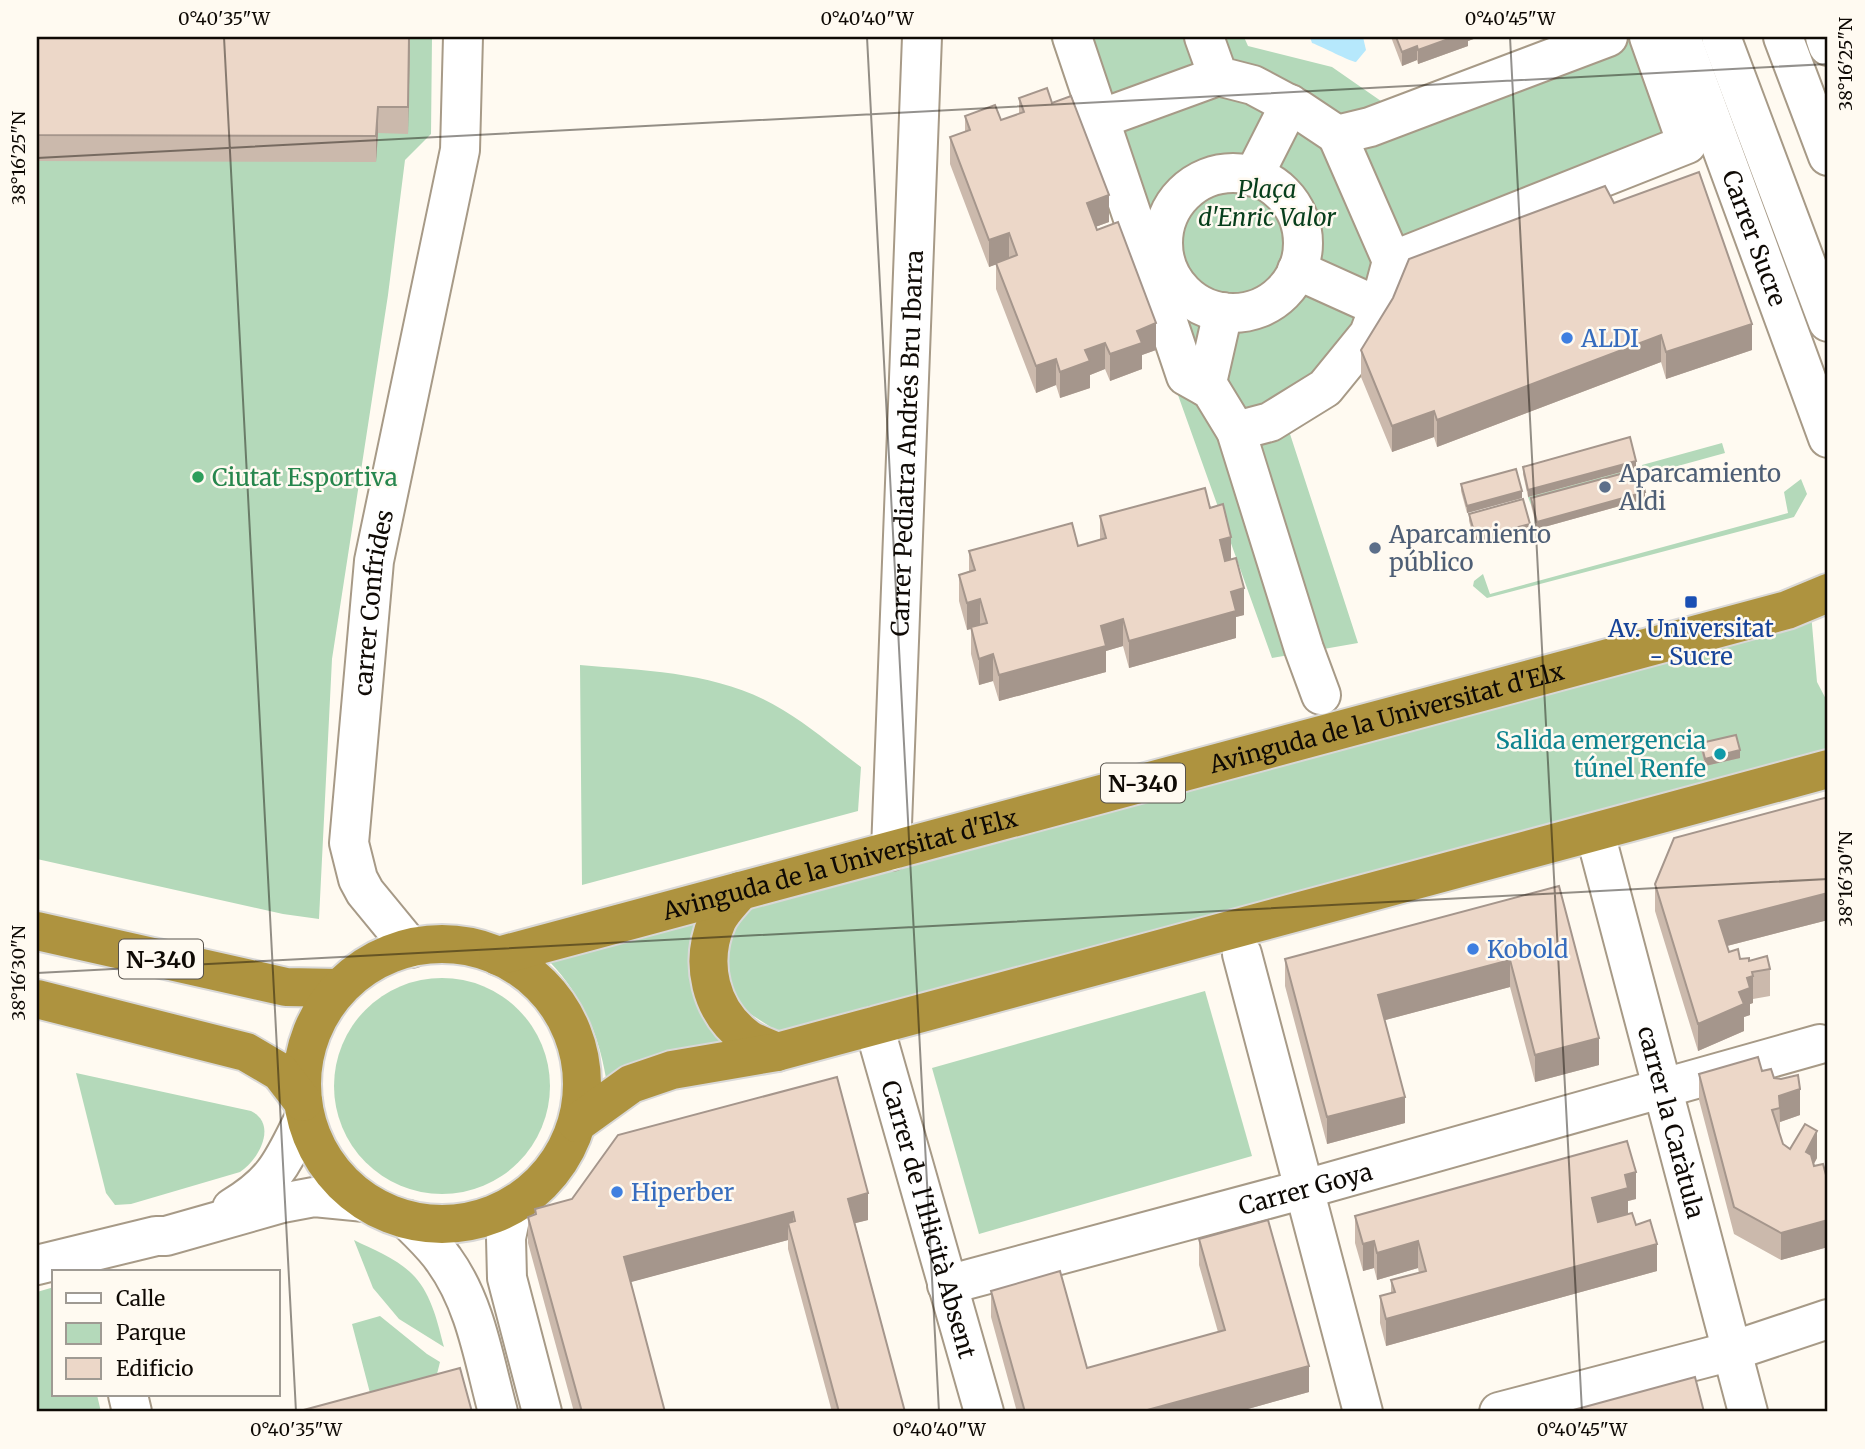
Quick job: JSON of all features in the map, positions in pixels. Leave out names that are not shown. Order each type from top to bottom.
[{"type":"highway","name":"Avinguda de la Universitat d'Elx","points":[[498,956],[1787,610],[1828,593]]},
{"type":"highway","points":[[577,1123],[631,1084],[662,1074],[777,1052],[1828,769]]},
{"type":"highway","points":[[740,891],[718,919],[707,954],[711,990],[726,1018],[740,1032],[748,1039],[777,1052]]},
{"type":"highway","name":"N-340","points":[[37,931],[286,987],[340,988]]},
{"type":"highway","points":[[37,999],[246,1052],[279,1072],[304,1110],[314,1142],[327,1165],[345,1185],[365,1202],[408,1220],[443,1224],[479,1219],[513,1205],[535,1189],[553,1170],[567,1148],[577,1123],[583,1090],[580,1056],[569,1024],[551,996],[527,973],[498,956],[470,947],[441,944],[411,947],[385,956],[361,970],[340,988],[318,1018],[305,1052],[304,1110]]},
{"type":"street","name":"carrer Confrides","points":[[411,947],[365,892],[358,879],[349,843],[374,561],[460,150],[463,37]]},
{"type":"street","name":"Carrer Pediatra Andrés Bru Ibarra","points":[[891,851],[922,37]]},
{"type":"street","points":[[1072,37],[1186,376],[1211,390],[1236,431],[1321,695]]},
{"type":"street","points":[[1204,37],[1219,76]]},
{"type":"street","points":[[1337,135],[1370,127],[1608,37]]},
{"type":"street","points":[[1392,261],[1687,144],[1649,37]]},
{"type":"street","name":"Carrer Sucre","points":[[1681,37],[1828,438]]},
{"type":"street","name":"Carrer Sucre","points":[[1721,37],[1828,321]]},
{"type":"street","points":[[1783,37],[1828,156]]},
{"type":"street","points":[[1825,37],[1828,46]]},
{"type":"street","points":[[1100,119],[1219,76],[1253,85],[1290,104],[1337,135],[1392,261],[1369,334],[1325,388],[1270,422],[1236,431]]},
{"type":"street","points":[[1253,177],[1290,104]]},
{"type":"street","points":[[1243,174],[1253,177],[1265,181],[1284,195],[1297,214],[1303,236],[1302,259],[1293,280],[1278,298],[1258,309],[1235,313],[1212,310],[1191,300],[1175,283],[1165,262],[1163,239],[1168,217],[1180,197],[1198,183],[1220,175],[1243,174]]},
{"type":"street","points":[[1122,183],[1173,209]]},
{"type":"street","points":[[1297,270],[1379,307]]},
{"type":"street","points":[[1206,387],[1223,312]]},
{"type":"street","name":"carrer la Caràtula","points":[[1595,833],[1748,1412]]},
{"type":"street","points":[[1242,954],[1363,1412]]},
{"type":"street","name":"Carrer de l'Il·licità Absent","points":[[874,1026],[984,1412]]},
{"type":"street","name":"Carrer Goya","points":[[947,1284],[1305,1189],[1820,1044]]},
{"type":"street","points":[[113,1270],[150,1239],[226,1212],[251,1196],[270,1180],[304,1110]]},
{"type":"street","points":[[58,1265],[282,1203],[314,1197],[365,1202]]},
{"type":"street","points":[[513,1205],[506,1238],[507,1278],[542,1412]]},
{"type":"street","points":[[408,1220],[444,1260],[461,1289],[471,1311],[498,1412]]},
{"type":"street","points":[[1499,1412],[1732,1351],[1828,1319]]},
{"type":"green space","name":"Ciutat Esportiva","points":[[37,37],[432,37],[431,134],[405,160],[388,295],[332,659],[319,919],[283,914],[37,859]]},
{"type":"green space","name":"Plaça d'Enric Valor","points":[[1050,37],[1244,37],[1248,46],[1332,67],[1391,108],[1587,37],[1657,37],[1702,146],[1400,268],[1348,387],[1290,434],[1358,643],[1272,658]]},
{"type":"green space","points":[[1722,443],[1725,453],[1645,475],[1642,465]]},
{"type":"green space","points":[[1636,468],[1639,476],[1531,505],[1528,497]]},
{"type":"green space","points":[[1801,479],[1807,494],[1794,517],[1487,598],[1473,586],[1474,581],[1483,574],[1490,594],[1788,513],[1784,492]]},
{"type":"green space","points":[[1811,613],[1817,682],[1828,703],[1828,748],[780,1033],[741,1008],[715,960],[744,907]]},
{"type":"green space","points":[[580,665],[684,676],[710,681],[760,697],[803,723],[861,767],[858,811],[582,885]]},
{"type":"green space","points":[[689,921],[696,924],[724,1039],[717,1044],[616,1072],[606,1078],[593,1029],[570,987],[549,961]]},
{"type":"green space","points":[[442,978],[483,986],[519,1009],[542,1045],[550,1086],[542,1127],[519,1163],[483,1186],[442,1194],[401,1186],[365,1163],[342,1127],[334,1086],[342,1045],[365,1009],[401,986]]},
{"type":"green space","points":[[1205,991],[1252,1156],[979,1234],[932,1068]]},
{"type":"green space","points":[[76,1073],[251,1111],[263,1124],[263,1142],[254,1159],[240,1172],[131,1204],[115,1205],[106,1193]]},
{"type":"green space","points":[[354,1240],[394,1260],[415,1277],[430,1301],[444,1347],[399,1319],[373,1288]]},
{"type":"green space","points":[[52,1288],[52,1396],[97,1396],[101,1412],[37,1412],[37,1292]]},
{"type":"green space","points":[[380,1316],[440,1362],[437,1374],[370,1393],[352,1324]]},
{"type":"water","points":[[1310,37],[1363,37],[1366,50],[1356,62],[1312,43]]},
{"type":"building","points":[[37,37],[409,37],[408,107],[378,107],[376,136],[37,135]]},
{"type":"building","points":[[1396,37],[1454,37],[1418,50],[1417,46],[1402,52]]},
{"type":"building","points":[[1047,88],[1052,103],[1071,96],[1109,195],[1087,203],[1097,230],[1118,222],[1156,323],[1137,331],[1142,343],[1110,354],[1105,343],[1085,350],[1090,361],[1060,372],[1056,359],[1036,366],[996,263],[1017,255],[1009,233],[989,240],[950,137],[970,130],[965,116],[995,105],[1001,120],[1024,112],[1019,98]]},
{"type":"building","name":"ALDI","points":[[1699,172],[1752,324],[1666,352],[1661,335],[1437,420],[1434,411],[1392,426],[1361,350],[1393,298],[1409,259],[1605,186],[1614,203]]},
{"type":"building","points":[[1630,437],[1636,461],[1528,490],[1523,467]]},
{"type":"building","points":[[1516,469],[1522,491],[1467,506],[1461,484]]},
{"type":"building","points":[[1639,469],[1645,492],[1537,522],[1531,498]]},
{"type":"building","points":[[1205,488],[1210,508],[1223,504],[1231,537],[1220,540],[1225,561],[1236,558],[1244,588],[1231,592],[1236,611],[1129,641],[1123,619],[1101,626],[1106,646],[999,675],[993,654],[979,659],[971,627],[987,623],[980,599],[967,603],[959,575],[975,570],[969,551],[1072,523],[1078,546],[1106,538],[1100,516]]},
{"type":"building","points":[[1523,499],[1530,524],[1476,538],[1469,514]]},
{"type":"building","points":[[1736,735],[1740,750],[1705,759],[1701,743]]},
{"type":"building","points":[[1828,797],[1828,893],[1719,921],[1729,952],[1738,949],[1740,959],[1749,958],[1749,961],[1767,956],[1770,969],[1752,972],[1753,976],[1747,978],[1750,988],[1739,992],[1744,1004],[1698,1024],[1655,884],[1674,838]]},
{"type":"building","points":[[1559,886],[1599,1038],[1535,1055],[1510,960],[1378,995],[1405,1097],[1327,1117],[1285,959]]},
{"type":"building","points":[[1758,1057],[1762,1071],[1771,1069],[1774,1078],[1798,1075],[1800,1089],[1779,1096],[1780,1108],[1772,1110],[1783,1144],[1790,1149],[1805,1124],[1817,1131],[1806,1152],[1811,1155],[1814,1166],[1823,1164],[1826,1175],[1828,1174],[1828,1220],[1781,1233],[1734,1207],[1699,1074]]},
{"type":"building","points":[[837,1077],[868,1193],[848,1199],[905,1412],[839,1412],[788,1223],[795,1221],[793,1212],[624,1257],[665,1412],[582,1412],[528,1217],[536,1214],[535,1209],[572,1199],[618,1135]]},
{"type":"building","points":[[1627,1141],[1636,1172],[1625,1175],[1628,1188],[1592,1198],[1598,1222],[1632,1213],[1636,1225],[1650,1220],[1657,1244],[1386,1319],[1380,1296],[1395,1292],[1391,1280],[1426,1271],[1418,1241],[1377,1253],[1374,1241],[1363,1244],[1355,1216]]},
{"type":"building","points":[[1268,1220],[1309,1366],[1140,1412],[1025,1412],[991,1291],[1060,1271],[1087,1368],[1225,1330],[1199,1239]]},
{"type":"building","points":[[460,1368],[472,1412],[296,1412]]},
{"type":"building","points":[[1695,1377],[1704,1412],[1566,1412]]},
{"type":"place","name":"ALDI","points":[[1567,338]]},
{"type":"place","name":"Ciutat Esportiva","points":[[198,477]]},
{"type":"place","name":"Aparcamiento Aldi","points":[[1605,487]]},
{"type":"place","name":"Aparcamiento público","points":[[1375,548]]},
{"type":"place","name":"Av. Universitat - Sucre","points":[[1691,602]]},
{"type":"place","name":"Salida emergencia túnel Renfe","points":[[1720,754]]},
{"type":"place","name":"Kobold","points":[[1473,949]]},
{"type":"place","name":"Hiperber","points":[[617,1192]]}]
